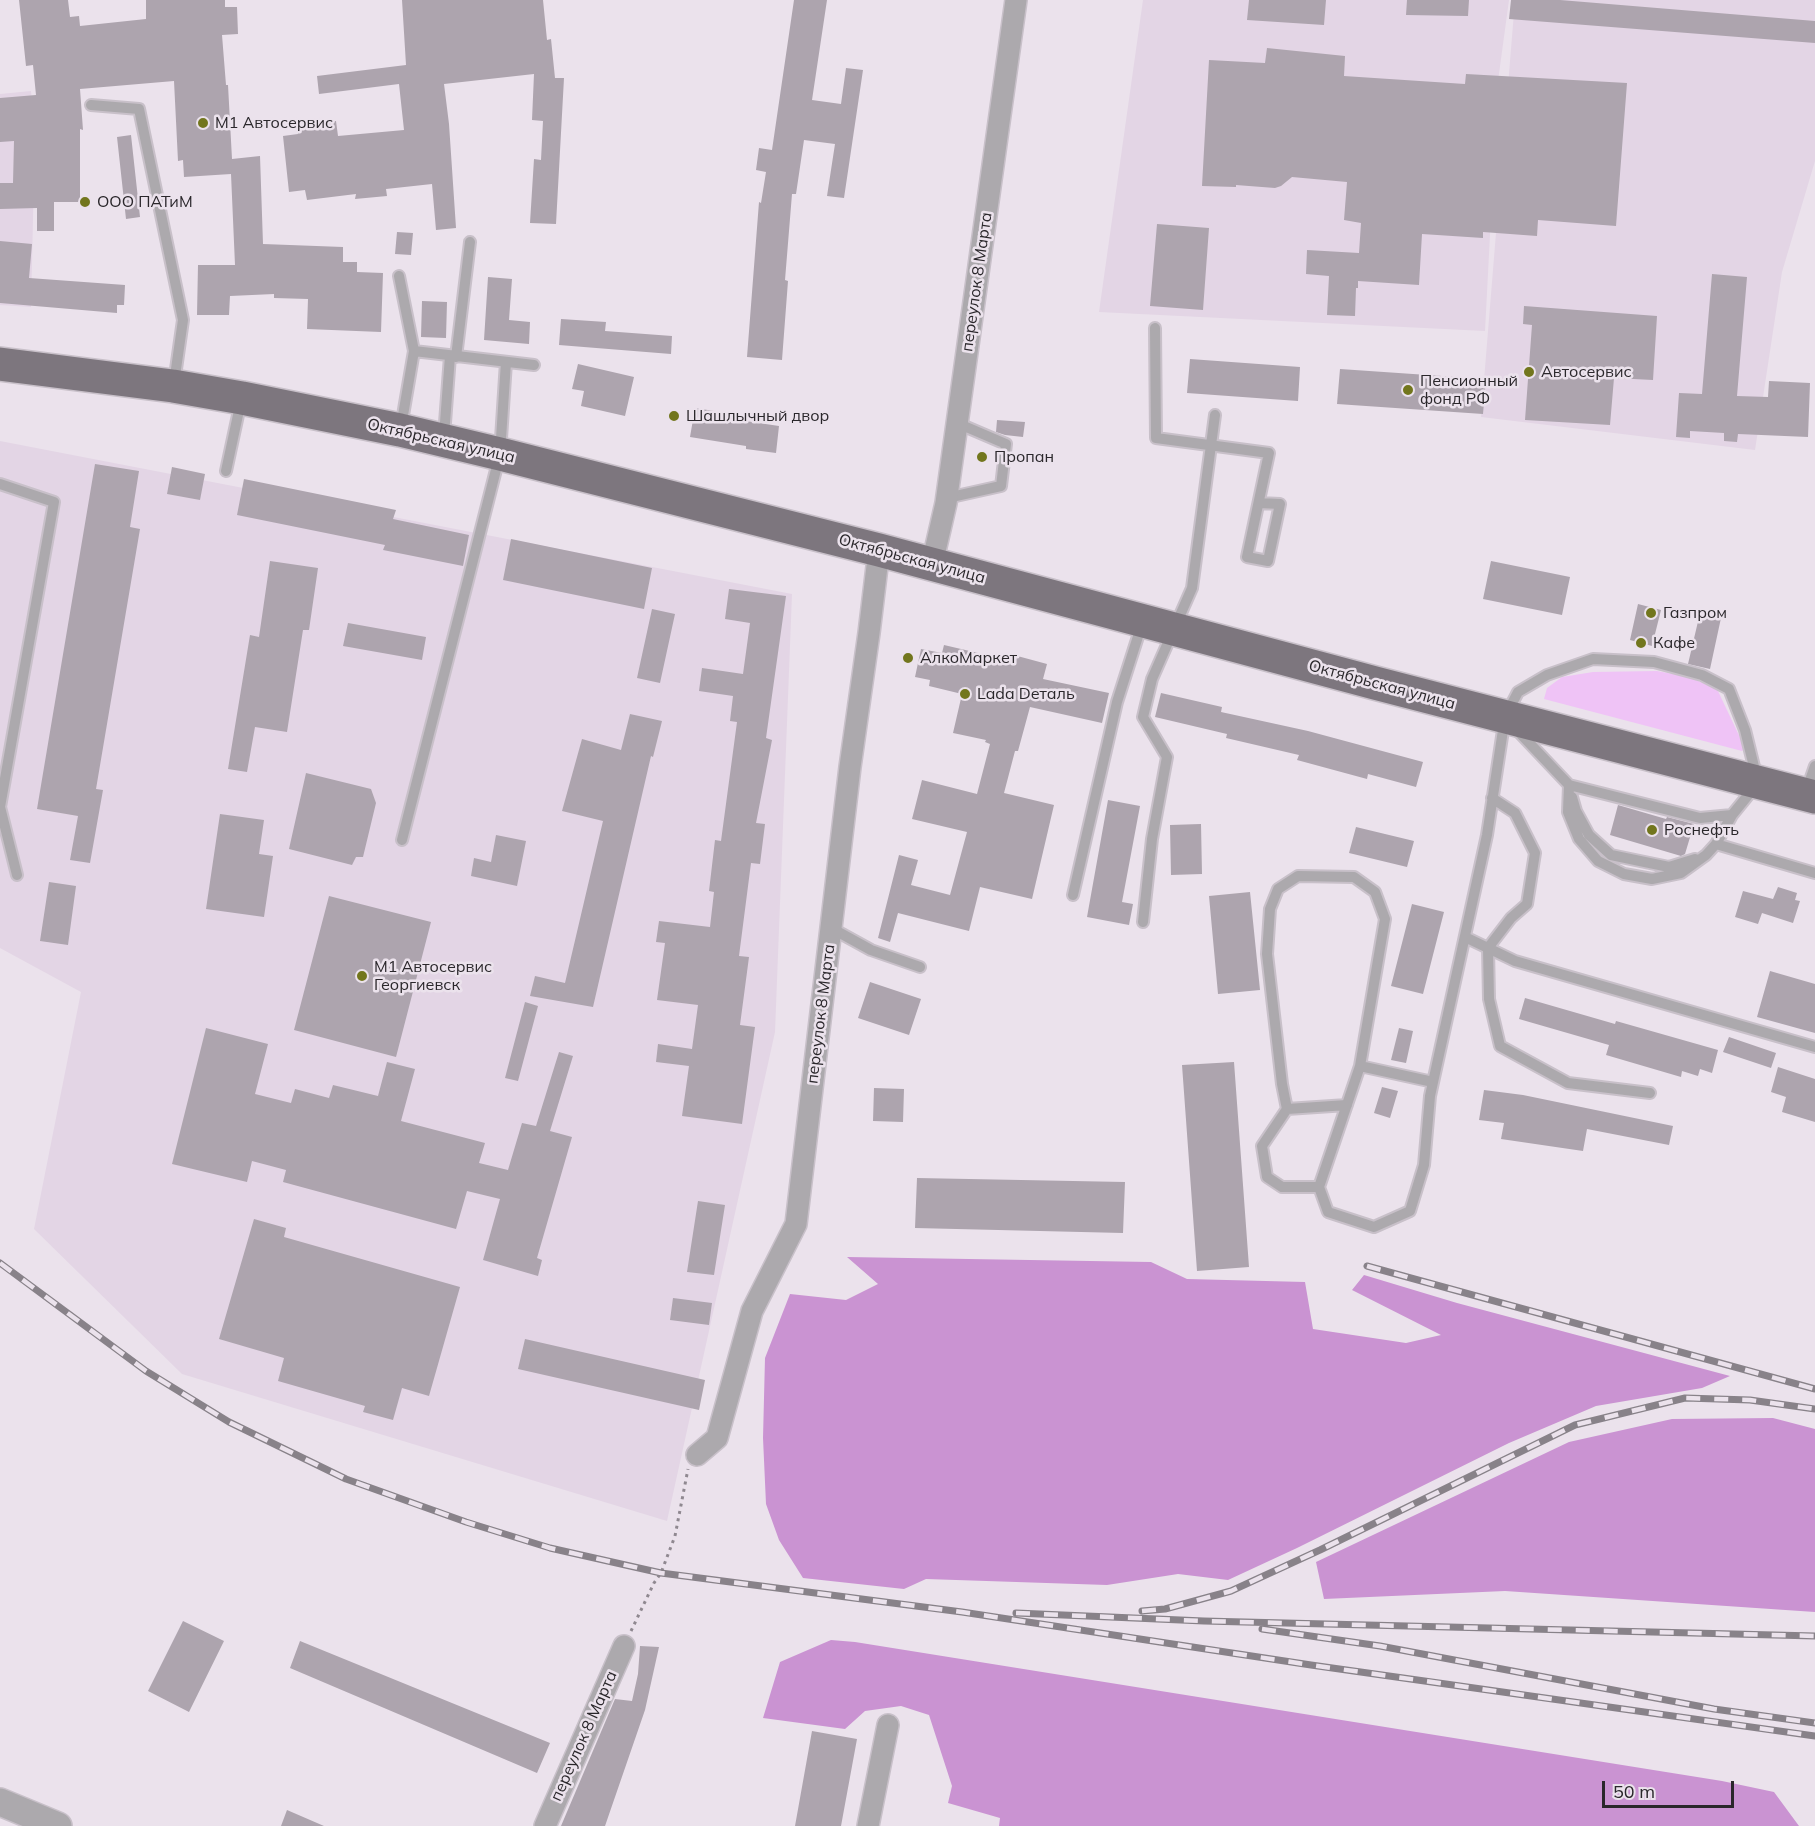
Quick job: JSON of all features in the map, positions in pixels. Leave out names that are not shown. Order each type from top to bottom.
[{"type":"main road","name":"Октябрьская улица","points":[[0,364],[173,386],[400,430],[879,550],[1758,783],[1812,786]]},
{"type":"street","name":"переулок 8 Марта","points":[[932,564],[947,498],[1016,0]]},
{"type":"street","name":"переулок 8 Марта","points":[[697,1455],[717,1438],[752,1311],[796,1224],[850,767],[879,550]]},
{"type":"street","name":"переулок 8 Марта","points":[[545,1826],[624,1646]]},
{"type":"street","points":[[868,1826],[888,1725]]},
{"type":"street","points":[[0,1802],[55,1825]]},
{"type":"lane","points":[[91,105],[139,109],[183,320],[173,386]]},
{"type":"lane","points":[[444,441],[453,356],[470,242]]},
{"type":"lane","points":[[399,276],[414,351],[400,430]]},
{"type":"lane","points":[[1155,328],[1156,438],[1269,453],[1247,557],[1268,561],[1280,504],[1259,503]]},
{"type":"lane","points":[[414,351],[534,365]]},
{"type":"lane","points":[[402,840],[500,454],[506,362]]},
{"type":"lane","points":[[225,471],[242,398]]},
{"type":"lane","points":[[1143,922],[1152,839],[1167,757],[1143,717],[1152,679],[1192,588],[1215,415]]},
{"type":"lane","points":[[947,498],[1001,486],[1006,444],[957,423]]},
{"type":"lane","points":[[0,484],[54,502],[0,807],[17,875]]},
{"type":"lane","points":[[1073,895],[1117,702],[1143,620]]},
{"type":"lane","points":[[1319,1187],[1282,1186],[1267,1177],[1262,1146],[1287,1109],[1267,954],[1270,909],[1278,889],[1298,876],[1354,878],[1375,892],[1385,919],[1360,1066],[1319,1187],[1328,1212],[1374,1227],[1410,1211],[1424,1165],[1430,1096],[1487,835],[1506,717],[1518,692],[1547,675],[1593,659],[1654,662],[1702,675],[1729,689],[1745,730],[1758,783],[1732,815],[1716,844],[1706,855],[1681,873],[1652,879],[1624,874],[1598,861],[1579,839],[1568,812],[1569,785]]},
{"type":"lane","points":[[1506,717],[1569,785],[1576,811],[1589,835],[1611,855],[1669,867],[1706,855]]},
{"type":"lane","points":[[1569,785],[1700,818],[1732,815]]},
{"type":"lane","points":[[1492,798],[1515,813],[1535,854],[1527,904],[1511,918],[1488,948],[1489,999],[1500,1046],[1568,1083],[1650,1093]]},
{"type":"lane","points":[[1716,844],[1815,873]]},
{"type":"lane","points":[[831,928],[871,950],[920,967]]},
{"type":"lane","points":[[1465,937],[1515,961],[1815,1047]]},
{"type":"lane","points":[[1360,1066],[1433,1082]]},
{"type":"lane","points":[[1287,1109],[1347,1105]]},
{"type":"path","points":[[624,1646],[661,1573],[675,1536],[686,1471],[697,1455]]},
{"type":"shaded area","points":[[1143,0],[1509,0],[1498,81],[1485,331],[1099,312]]},
{"type":"shaded area","points":[[1515,0],[1815,0],[1815,161],[1782,272],[1755,450],[1481,417]]},
{"type":"shaded area","points":[[31,91],[35,129],[31,307],[0,305],[0,94]]},
{"type":"shaded area","points":[[0,441],[792,594],[775,1032],[667,1521],[182,1374],[34,1229],[81,992],[0,948]]},
{"type":"shaded area","points":[[1657,671],[1689,677],[1717,689],[1745,748],[1742,751],[1544,699],[1547,688],[1562,677],[1593,672]]},
{"type":"shaded area","points":[[847,1257],[1151,1262],[1187,1279],[1305,1282],[1313,1329],[1406,1343],[1441,1335],[1352,1290],[1364,1275],[1457,1303],[1730,1376],[1702,1388],[1596,1406],[1509,1443],[1228,1580],[1178,1574],[1107,1585],[926,1579],[904,1589],[803,1578],[779,1540],[766,1504],[763,1438],[765,1358],[790,1294],[846,1300],[878,1284]]},
{"type":"shaded area","points":[[1773,1418],[1815,1429],[1815,1612],[1505,1591],[1324,1599],[1316,1562],[1569,1442],[1672,1419]]},
{"type":"shaded area","points":[[831,1640],[1722,1781],[1774,1792],[1799,1826],[999,1826],[1000,1818],[948,1803],[952,1786],[929,1715],[901,1706],[865,1711],[845,1729],[763,1718],[780,1662]]},
{"type":"building","points":[[19,0],[68,0],[70,17],[79,16],[80,26],[146,19],[146,0],[225,0],[225,7],[237,7],[238,34],[222,35],[226,85],[228,85],[232,159],[260,156],[263,244],[343,247],[343,262],[357,262],[357,272],[383,273],[381,332],[307,329],[308,299],[274,298],[274,294],[230,296],[229,315],[197,315],[198,265],[235,265],[231,174],[184,177],[183,160],[178,161],[174,81],[80,89],[83,130],[80,129],[80,202],[54,202],[54,231],[37,231],[37,208],[0,209],[0,183],[13,183],[14,141],[0,142],[0,98],[36,95],[33,65],[26,66]]},
{"type":"building","points":[[402,0],[543,0],[547,40],[551,39],[555,78],[564,78],[556,224],[530,223],[534,159],[541,160],[543,121],[532,120],[534,74],[444,84],[456,228],[436,230],[432,184],[386,189],[387,196],[355,199],[356,194],[307,200],[305,190],[289,192],[283,136],[298,134],[296,126],[336,121],[338,136],[404,130],[399,84],[319,94],[317,76],[406,65]]},
{"type":"building","points":[[794,0],[827,0],[812,100],[841,104],[846,68],[863,70],[844,198],[827,196],[835,144],[804,140],[796,194],[792,194],[785,280],[788,281],[782,360],[747,357],[759,202],[761,203],[766,172],[756,170],[759,148],[772,150]]},
{"type":"building","points":[[1249,0],[1326,0],[1324,25],[1247,20]]},
{"type":"building","points":[[1407,0],[1469,0],[1468,16],[1406,15]]},
{"type":"building","points":[[1511,0],[1560,0],[1815,21],[1815,43],[1509,19]]},
{"type":"building","points":[[1267,48],[1345,56],[1344,76],[1465,84],[1466,74],[1627,83],[1616,226],[1538,220],[1537,236],[1483,232],[1483,238],[1422,234],[1419,285],[1358,281],[1355,316],[1327,315],[1329,276],[1306,274],[1307,250],[1359,253],[1361,223],[1344,220],[1347,182],[1292,177],[1275,188],[1236,185],[1236,187],[1202,186],[1209,60],[1265,63]]},
{"type":"building","points":[[131,135],[140,217],[126,219],[117,137]]},
{"type":"building","points":[[1157,224],[1209,228],[1203,310],[1150,306]]},
{"type":"building","points":[[397,232],[413,233],[411,255],[395,254]]},
{"type":"building","points":[[0,241],[32,244],[29,278],[125,285],[124,305],[117,305],[117,313],[0,303]]},
{"type":"building","points":[[1712,274],[1747,277],[1737,396],[1768,397],[1769,381],[1810,383],[1808,437],[1738,434],[1737,442],[1724,441],[1724,433],[1690,431],[1690,438],[1676,437],[1679,393],[1702,394]]},
{"type":"building","points":[[488,277],[512,279],[509,320],[530,322],[529,344],[484,340]]},
{"type":"building","points":[[422,301],[447,302],[446,338],[421,337]]},
{"type":"building","points":[[1524,306],[1657,316],[1653,380],[1614,378],[1610,425],[1525,420],[1532,325],[1523,324]]},
{"type":"building","points":[[561,319],[606,322],[605,331],[672,336],[671,354],[559,345]]},
{"type":"building","points":[[1190,359],[1300,367],[1298,401],[1187,393]]},
{"type":"building","points":[[578,364],[634,377],[625,416],[581,406],[584,391],[572,389]]},
{"type":"building","points":[[1340,369],[1486,379],[1483,414],[1337,404]]},
{"type":"building","points":[[695,408],[733,414],[732,419],[779,426],[776,453],[690,437]]},
{"type":"building","points":[[997,420],[1025,422],[1023,437],[996,432]]},
{"type":"building","points":[[95,464],[139,471],[130,527],[140,529],[96,789],[103,790],[90,863],[70,860],[78,816],[37,809]]},
{"type":"building","points":[[172,467],[205,474],[200,500],[167,494]]},
{"type":"building","points":[[244,479],[396,510],[393,519],[469,535],[463,566],[383,550],[385,545],[237,515]]},
{"type":"building","points":[[511,539],[652,568],[644,609],[503,580]]},
{"type":"building","points":[[270,561],[318,568],[309,630],[303,630],[287,732],[255,727],[247,772],[228,769],[250,635],[259,637]]},
{"type":"building","points":[[1491,561],[1570,577],[1562,615],[1483,599]]},
{"type":"building","points":[[729,589],[786,596],[766,738],[772,740],[756,823],[765,824],[760,864],[751,863],[739,956],[749,957],[740,1025],[755,1027],[742,1124],[682,1116],[689,1066],[656,1062],[658,1044],[692,1049],[698,1005],[657,1000],[665,943],[656,942],[659,921],[710,927],[714,892],[709,891],[715,840],[721,841],[737,722],[730,721],[733,696],[699,691],[702,668],[743,674],[750,623],[725,619]]},
{"type":"building","points":[[1638,604],[1661,610],[1652,646],[1630,640]]},
{"type":"building","points":[[652,609],[675,614],[660,683],[637,678]]},
{"type":"building","points":[[1700,613],[1721,618],[1710,669],[1688,664]]},
{"type":"building","points":[[348,623],[426,637],[422,660],[343,646]]},
{"type":"building","points":[[944,645],[1008,660],[1010,654],[1047,664],[1043,679],[1109,693],[1102,723],[1030,707],[1004,793],[1054,805],[1032,899],[980,887],[969,931],[898,913],[890,942],[878,938],[899,855],[918,860],[911,885],[950,895],[967,832],[912,819],[922,780],[977,794],[990,744],[985,742],[986,740],[953,733],[962,694],[929,686],[930,680],[915,677],[921,649],[942,653]]},
{"type":"building","points":[[1161,693],[1222,707],[1221,712],[1308,731],[1423,762],[1416,787],[1368,774],[1367,779],[1297,760],[1299,755],[1226,738],[1227,734],[1155,717]]},
{"type":"building","points":[[630,714],[662,721],[653,757],[651,756],[593,1007],[530,996],[535,976],[565,983],[603,821],[562,811],[582,739],[621,750]]},
{"type":"building","points":[[306,773],[371,789],[376,803],[363,857],[356,857],[352,865],[289,849]]},
{"type":"building","points":[[1108,800],[1140,806],[1122,902],[1133,904],[1129,925],[1087,917]]},
{"type":"building","points":[[1618,805],[1666,819],[1667,817],[1694,824],[1685,854],[1681,856],[1610,835]]},
{"type":"building","points":[[220,814],[264,820],[259,854],[273,856],[264,917],[206,909]]},
{"type":"building","points":[[1201,824],[1202,874],[1171,875],[1170,825]]},
{"type":"building","points":[[1356,827],[1414,841],[1407,867],[1349,853]]},
{"type":"building","points":[[496,835],[526,841],[517,886],[471,876],[474,858],[491,862]]},
{"type":"building","points":[[49,882],[76,886],[68,945],[40,941]]},
{"type":"building","points":[[1778,887],[1797,893],[1795,900],[1800,901],[1793,923],[1762,913],[1758,924],[1735,917],[1743,891],[1773,899]]},
{"type":"building","points":[[1250,892],[1260,990],[1218,994],[1209,896]]},
{"type":"building","name":"М1 Автосервис Георгиевск","points":[[329,896],[431,922],[396,1057],[294,1030]]},
{"type":"building","points":[[1412,904],[1444,912],[1423,994],[1391,986]]},
{"type":"building","points":[[1770,971],[1815,984],[1815,1033],[1757,1017]]},
{"type":"building","points":[[870,982],[921,999],[909,1035],[858,1018]]},
{"type":"building","points":[[1525,998],[1718,1050],[1712,1073],[1700,1069],[1698,1076],[1682,1071],[1681,1077],[1606,1055],[1609,1045],[1519,1019]]},
{"type":"building","points":[[525,1002],[538,1006],[518,1081],[505,1078]]},
{"type":"building","points":[[206,1028],[268,1044],[255,1094],[291,1103],[295,1089],[329,1098],[333,1085],[378,1096],[387,1062],[415,1069],[401,1121],[485,1143],[479,1163],[508,1170],[522,1123],[536,1126],[559,1052],[573,1056],[550,1131],[572,1137],[537,1258],[542,1260],[538,1276],[483,1260],[500,1199],[467,1191],[456,1229],[283,1182],[286,1170],[252,1161],[247,1182],[172,1164]]},
{"type":"building","points":[[1399,1028],[1413,1031],[1406,1063],[1391,1060]]},
{"type":"building","points":[[1729,1037],[1776,1053],[1771,1068],[1723,1052]]},
{"type":"building","points":[[1234,1062],[1249,1267],[1197,1271],[1182,1065]]},
{"type":"building","points":[[1778,1067],[1815,1079],[1815,1122],[1782,1112],[1786,1097],[1771,1092]]},
{"type":"building","points":[[1382,1087],[1398,1091],[1390,1118],[1374,1113]]},
{"type":"building","points":[[874,1088],[904,1089],[903,1122],[873,1121]]},
{"type":"building","points":[[1484,1090],[1523,1095],[1673,1126],[1669,1145],[1587,1129],[1583,1151],[1501,1139],[1504,1123],[1479,1120]]},
{"type":"building","points":[[917,1178],[1125,1182],[1123,1233],[915,1228]]},
{"type":"building","points":[[698,1201],[725,1205],[714,1275],[687,1272]]},
{"type":"building","points":[[254,1219],[286,1228],[284,1237],[460,1287],[429,1396],[402,1388],[393,1420],[363,1412],[365,1406],[278,1381],[284,1358],[219,1339]]},
{"type":"building","points":[[673,1298],[712,1303],[709,1325],[670,1320]]},
{"type":"building","points":[[525,1339],[705,1380],[699,1410],[518,1369]]},
{"type":"building","points":[[183,1621],[224,1641],[189,1712],[148,1691]]},
{"type":"building","points":[[300,1641],[550,1743],[537,1773],[290,1668]]},
{"type":"building","points":[[640,1646],[659,1647],[645,1710],[605,1826],[561,1826],[615,1699],[632,1701],[638,1674]]},
{"type":"building","points":[[812,1731],[857,1739],[841,1826],[795,1826]]},
{"type":"building","points":[[287,1810],[324,1826],[281,1826]]},
{"type":"railway","points":[[0,1263],[146,1371],[229,1422],[346,1479],[466,1522],[550,1548],[661,1573],[962,1612],[1311,1665],[1815,1736]]},
{"type":"railway","points":[[1367,1266],[1815,1389]]},
{"type":"railway","points":[[1142,1611],[1165,1609],[1231,1591],[1575,1425],[1685,1398],[1750,1400],[1815,1409]]},
{"type":"railway","points":[[1016,1613],[1204,1621],[1815,1636]]},
{"type":"railway","points":[[1262,1629],[1380,1646],[1714,1709],[1815,1723]]},
{"type":"place","name":"М1 Автосервис","points":[[203,123]]},
{"type":"place","name":"ООО ПАТиМ","points":[[85,202]]},
{"type":"place","name":"Автосервис","points":[[1529,372]]},
{"type":"place","name":"Пенсионный фонд РФ","points":[[1408,390]]},
{"type":"place","name":"Шашлычный двор","points":[[674,416]]},
{"type":"place","name":"Пропан","points":[[982,457]]},
{"type":"place","name":"Газпром","points":[[1651,613]]},
{"type":"place","name":"Кафе","points":[[1641,643]]},
{"type":"place","name":"АлкоМаркет","points":[[908,658]]},
{"type":"place","name":"Lada Dеталь","points":[[965,694]]},
{"type":"place","name":"Роснефть","points":[[1652,830]]},
{"type":"place","name":"М1 Автосервис Георгиевск","points":[[362,976]]}]
